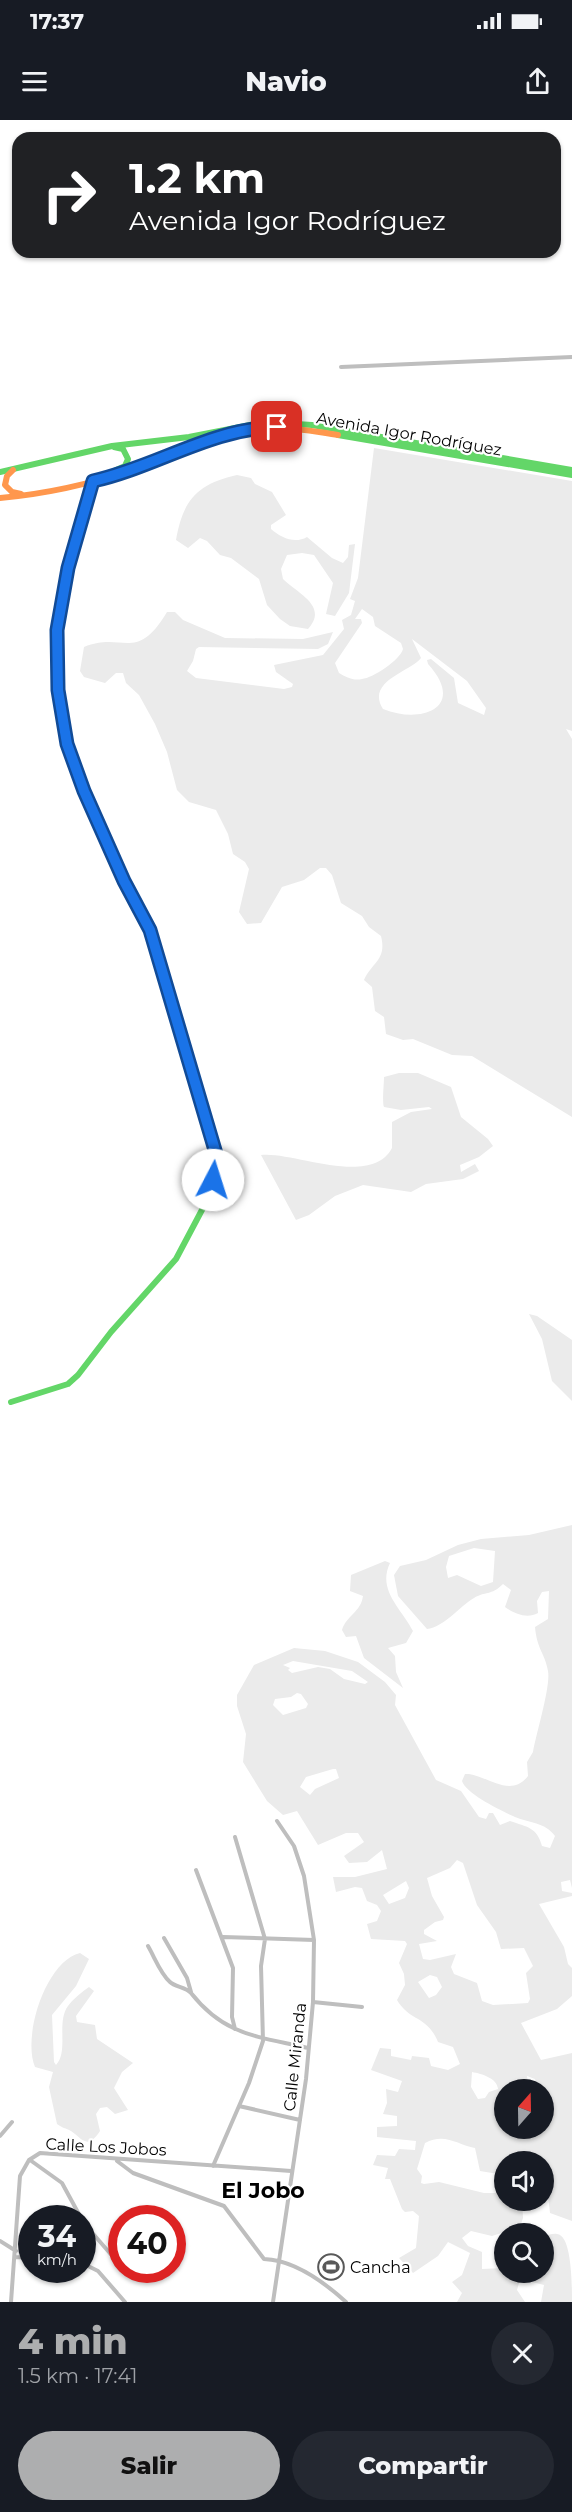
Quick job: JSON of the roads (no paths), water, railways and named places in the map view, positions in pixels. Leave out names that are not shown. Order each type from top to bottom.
[{"type":"main road","name":"Avenida Igor Rodríguez","points":[[0,472],[112,446],[189,437],[255,422],[284,422],[572,470]]},
{"type":"main road","name":"Avenida Igor Rodríguez","points":[[0,498],[116,476],[229,433],[277,427],[301,429],[572,475]]},
{"type":"main road","points":[[84,483],[125,466],[128,459],[126,452],[112,446]]},
{"type":"main road","points":[[15,468],[7,476],[5,485],[12,492],[28,494]]},
{"type":"main road","points":[[10,1402],[53,1390],[68,1384],[78,1376],[111,1332],[176,1259],[203,1208],[218,1163],[192,1065],[150,930],[124,881],[88,800],[67,744],[58,690],[57,630],[68,568],[93,481]]},
{"type":"street","points":[[341,367],[572,357]]},
{"type":"street","name":"Calle Miranda","points":[[273,2302],[300,2120],[314,2002],[314,1941],[302,1866],[294,1846],[277,1821]]},
{"type":"street","points":[[213,2166],[239,2106],[263,2038],[261,1966],[265,1939],[235,1837]]},
{"type":"street","points":[[196,1870],[233,1968],[232,2017],[235,2030]]},
{"type":"street","points":[[223,1937],[314,1941]]},
{"type":"street","points":[[164,1938],[187,1977],[191,1993],[202,2007],[224,2025],[240,2033],[308,2048]]},
{"type":"street","points":[[148,1946],[171,1984],[191,1993]]},
{"type":"street","points":[[314,2002],[362,2007]]},
{"type":"street","points":[[239,2106],[300,2120]]},
{"type":"street","points":[[0,2136],[12,2122]]},
{"type":"street","name":"Calle Los Jobos","points":[[11,2302],[20,2176],[29,2160],[46,2153],[291,2171]]},
{"type":"street","points":[[115,2159],[133,2173],[224,2206],[264,2259],[280,2260],[309,2275],[346,2302]]},
{"type":"street","points":[[29,2160],[62,2182],[74,2205]]},
{"type":"street","points":[[96,2237],[108,2251]]},
{"type":"street","points":[[0,2241],[16,2251]]},
{"type":"street","points":[[96,2270],[125,2302]]},
{"type":"place","name":"Cancha","points":[[331,2267]]},
{"type":"district","name":"El Jobo","points":[[263,2190]]}]
